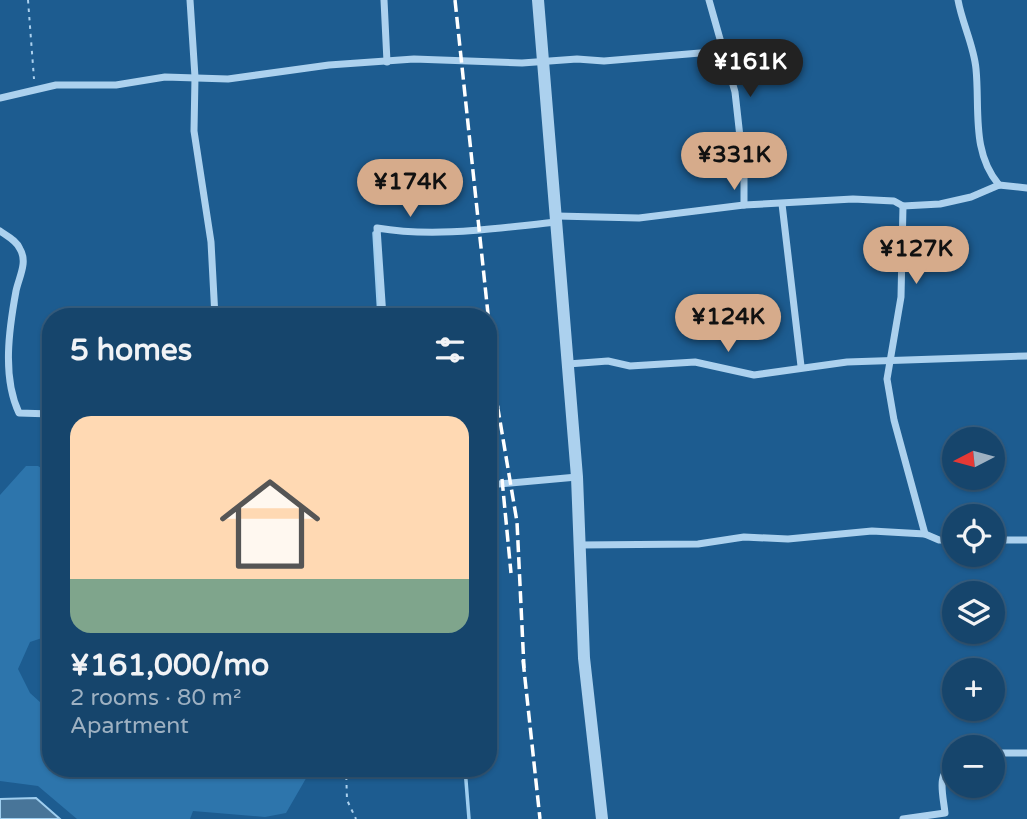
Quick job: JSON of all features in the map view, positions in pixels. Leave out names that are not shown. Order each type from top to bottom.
[{"type":"street","points":[[190,0],[195,77],[194,131],[211,242],[215,308]]},
{"type":"street","points":[[384,0],[387,62]]},
{"type":"street","points":[[538,0],[577,477],[589,720],[602,819]]},
{"type":"street","points":[[709,0],[735,92],[744,173],[744,205]]},
{"type":"street","points":[[958,0],[976,67],[980,149],[990,174],[999,185]]},
{"type":"street","points":[[0,98],[56,85],[116,85],[165,77],[228,79],[330,65],[414,59],[522,63],[604,61],[724,51]]},
{"type":"street","points":[[382,308],[377,228],[408,233],[452,232],[557,219],[639,218],[744,205],[877,199],[894,201],[904,206],[961,199],[999,185],[1027,188]]},
{"type":"street","points":[[782,204],[800,366]]},
{"type":"street","points":[[904,206],[901,297],[888,361],[889,397],[925,534]]},
{"type":"street","points":[[0,231],[21,250],[24,263],[11,328],[9,371],[12,398],[19,413],[42,414]]},
{"type":"street","points":[[568,364],[608,361],[630,366],[695,362],[754,375],[800,366],[1027,356]]},
{"type":"street","points":[[497,484],[577,477]]},
{"type":"street","points":[[579,545],[698,544],[744,537],[788,539],[872,531],[925,534],[942,540]]},
{"type":"street","points":[[1005,540],[1027,540]]},
{"type":"street","points":[[1005,753],[1027,753]]},
{"type":"street","points":[[903,819],[945,813],[943,798]]},
{"type":"path","points":[[29,0],[34,89]]},
{"type":"path","points":[[346,777],[347,800],[356,819]]},
{"type":"shaded area","points":[[26,466],[42,468],[42,638],[30,642],[18,669],[30,693],[42,704],[42,777],[307,777],[286,813],[265,817],[193,811],[190,819],[77,819],[38,786],[0,781],[0,495]]},
{"type":"shaded area","points":[[36,798],[60,819],[0,819],[0,799]]},
{"type":"waterway","points":[[374,233],[378,308]]},
{"type":"waterway","points":[[466,777],[469,819]]},
{"type":"railway","points":[[455,0],[487,308]]},
{"type":"railway","points":[[497,399],[517,522],[524,668]]},
{"type":"railway","points":[[502,479],[511,573]]},
{"type":"railway","points":[[523,660],[540,819]]}]
